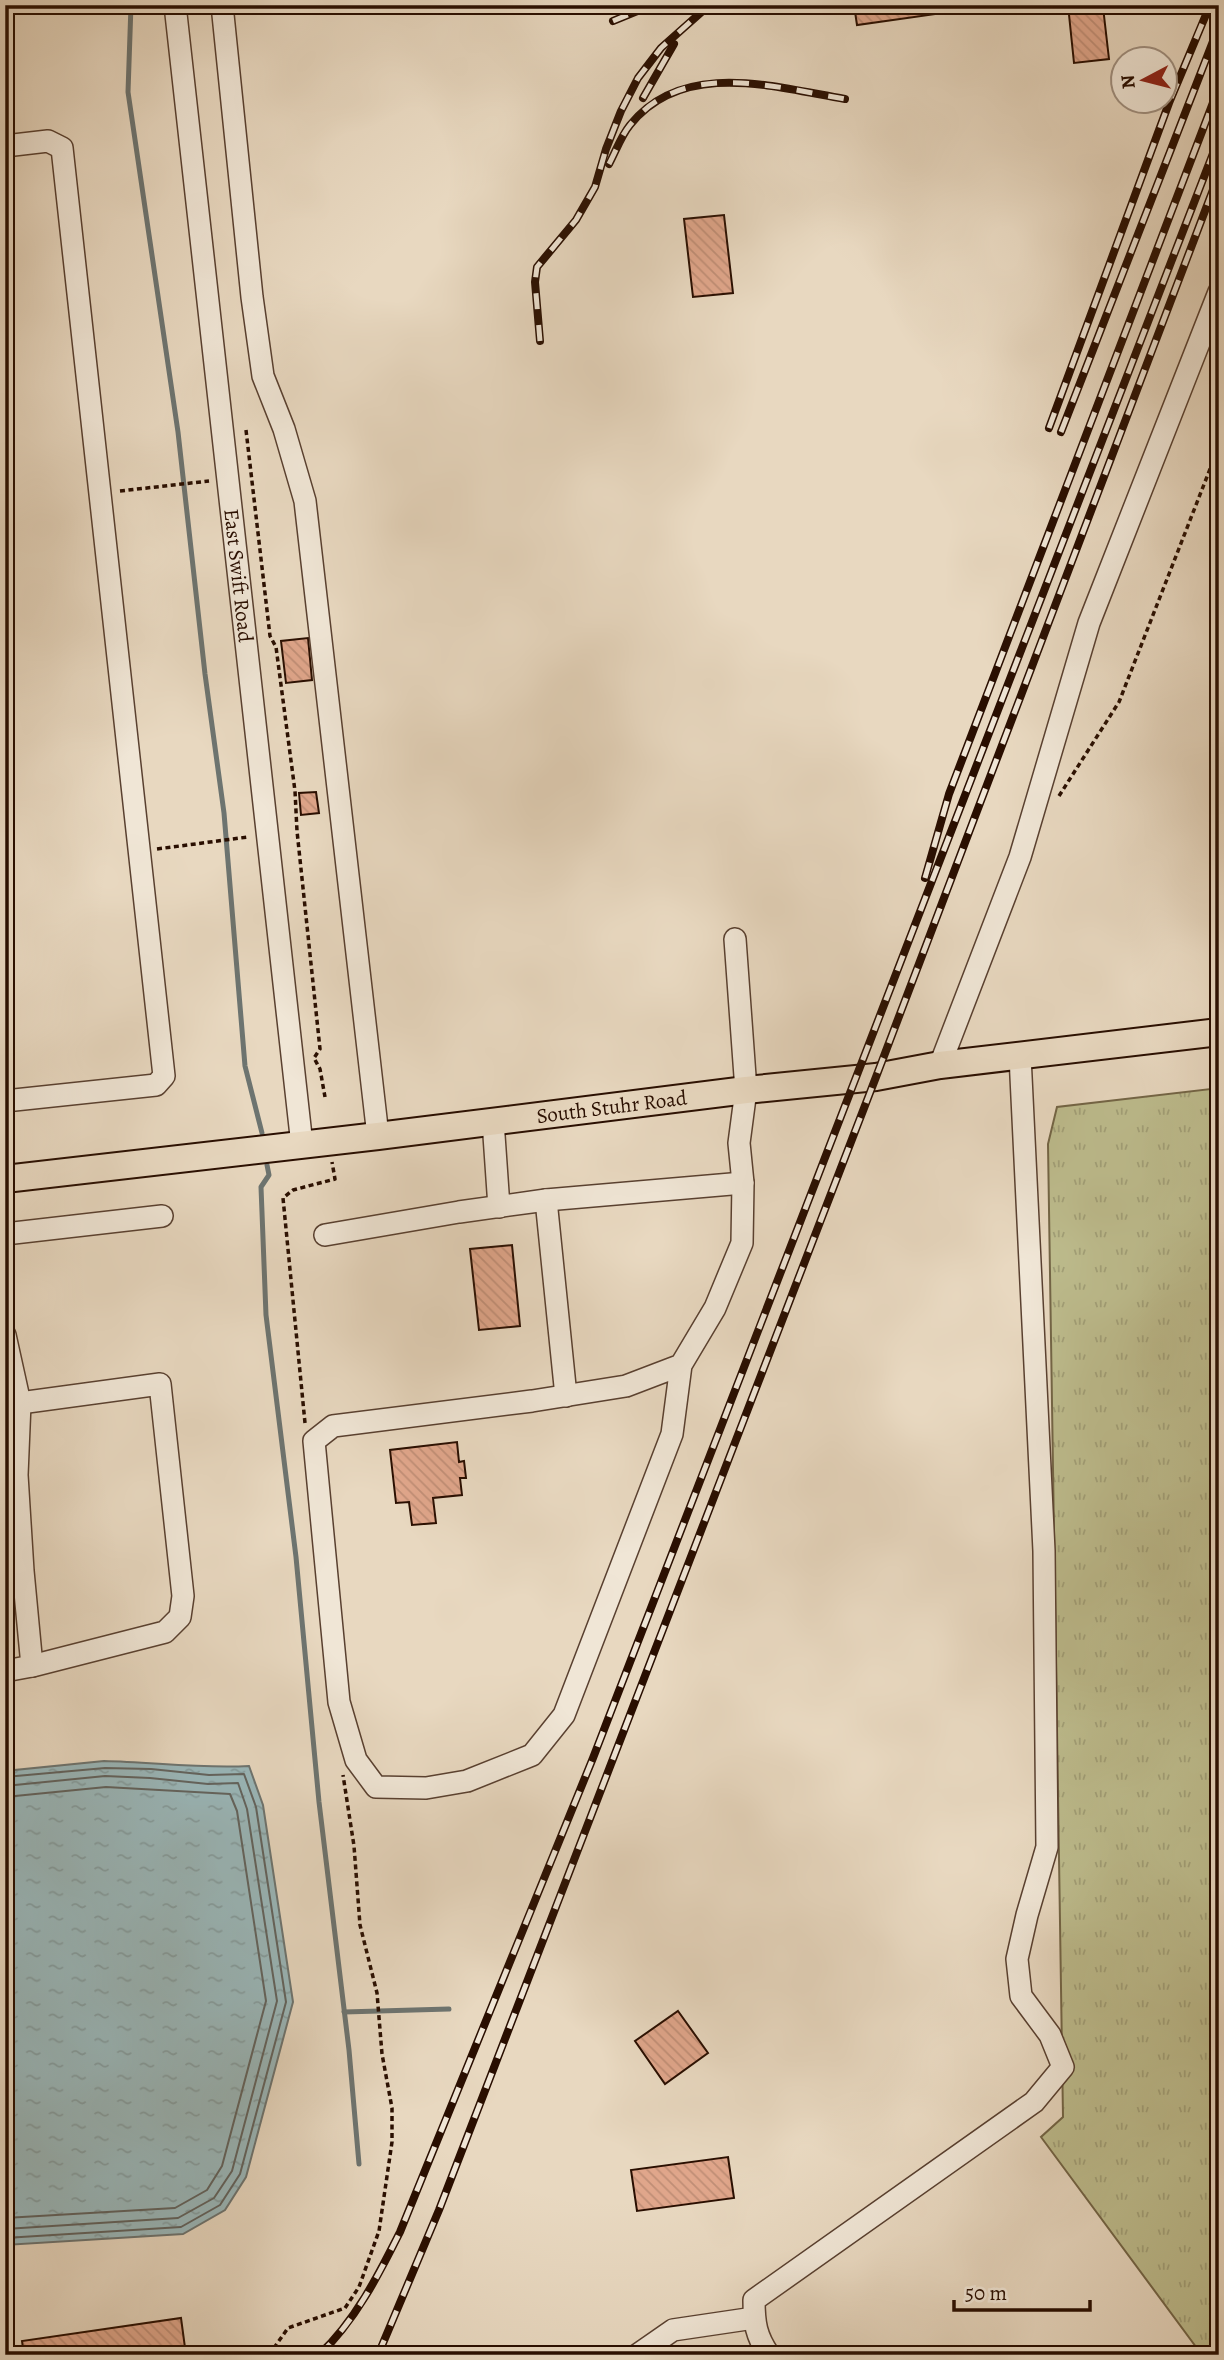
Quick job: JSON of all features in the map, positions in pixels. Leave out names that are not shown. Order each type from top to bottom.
[{"type":"main road","name":"South Stuhr Road","points":[[5,1179],[746,1090],[876,1077],[940,1065],[1219,1032]]},
{"type":"street","name":"East Swift Road","points":[[175,5],[302,1144]]},
{"type":"street","points":[[222,5],[252,297],[263,376],[284,429],[305,501],[378,1136]]},
{"type":"street","points":[[5,146],[48,141],[62,148],[164,1076],[156,1085],[5,1101]]},
{"type":"street","points":[[940,1065],[1020,857],[1089,624],[1219,292]]},
{"type":"street","points":[[681,1365],[626,1386],[333,1426],[314,1441],[339,1702],[356,1760],[376,1787],[425,1788],[467,1781],[532,1755],[564,1715],[672,1434],[681,1365],[715,1308],[742,1243],[743,1183],[739,1143],[746,1090],[735,939]]},
{"type":"street","points":[[769,2355],[759,2340],[754,2318],[754,2300],[1034,2102],[1063,2067],[1050,2035],[1021,1996],[1017,1959],[1047,1847],[1044,1551],[1020,1056]]},
{"type":"street","points":[[493,1121],[499,1207]]},
{"type":"street","points":[[326,1235],[546,1200],[743,1183]]},
{"type":"street","points":[[546,1200],[566,1396]]},
{"type":"street","points":[[5,1234],[162,1216]]},
{"type":"street","points":[[5,1335],[20,1403],[11,1476],[14,1572],[32,1666]]},
{"type":"street","points":[[5,1671],[165,1632],[180,1617],[183,1596],[160,1384],[20,1403]]},
{"type":"street","points":[[637,2355],[673,2330],[754,2318]]},
{"type":"path","points":[[246,430],[270,636],[276,647],[295,791],[320,1049],[314,1058],[320,1069],[325,1097]]},
{"type":"path","points":[[1055,802],[1119,702],[1219,446]]},
{"type":"path","points":[[114,492],[210,481]]},
{"type":"path","points":[[155,849],[248,837]]},
{"type":"path","points":[[270,2355],[288,2328],[345,2308],[359,2287],[379,2231],[392,2142],[392,2108],[382,2054],[377,2002]]},
{"type":"green space","points":[[1219,1088],[1219,2355],[1202,2355],[1041,2137],[1063,2117],[1048,1144],[1057,1107]]},
{"type":"water","points":[[104,1761],[213,1767],[249,1766],[263,1805],[293,2002],[246,2177],[225,2210],[183,2234],[5,2245],[5,1771]]},
{"type":"building","points":[[854,5],[936,5],[936,14],[857,25]]},
{"type":"building","points":[[1068,5],[1084,5],[1085,9],[1103,7],[1108,59],[1074,63]]},
{"type":"building","points":[[724,215],[733,293],[693,297],[684,219]]},
{"type":"building","points":[[308,638],[312,680],[286,683],[281,641]]},
{"type":"building","points":[[316,792],[319,813],[301,815],[299,793]]},
{"type":"building","points":[[512,1245],[520,1326],[479,1330],[470,1249]]},
{"type":"building","points":[[457,1442],[459,1462],[464,1461],[466,1478],[460,1478],[462,1495],[433,1498],[436,1523],[412,1525],[409,1502],[396,1503],[390,1450]]},
{"type":"building","points":[[678,2011],[708,2053],[665,2084],[635,2041]]},
{"type":"building","points":[[728,2157],[734,2198],[637,2211],[631,2170]]},
{"type":"building","points":[[181,2318],[186,2355],[24,2355],[22,2341]]},
{"type":"waterway","points":[[131,5],[128,92],[178,432],[205,674],[224,813],[245,1066],[262,1133]]},
{"type":"waterway","points":[[267,1165],[269,1175],[261,1187],[266,1315],[296,1557],[319,1802],[349,2050],[359,2164]]},
{"type":"waterway","points":[[344,2012],[449,2009]]},
{"type":"railway","points":[[613,21],[652,5]]},
{"type":"railway","points":[[1049,428],[1169,103],[1210,5]]},
{"type":"railway","points":[[540,341],[535,282],[537,267],[576,220],[595,187],[606,149],[638,78],[661,48],[706,8]]},
{"type":"railway","points":[[1061,432],[1219,26]]},
{"type":"railway","points":[[643,98],[674,44]]},
{"type":"railway","points":[[609,164],[630,125],[652,104],[676,91],[731,83],[789,89],[845,99]]},
{"type":"railway","points":[[925,878],[949,794],[1219,87]]},
{"type":"railway","points":[[319,2355],[355,2313],[400,2232],[593,1758],[1219,138]]},
{"type":"railway","points":[[378,2355],[439,2210],[876,1077],[1219,174]]}]
